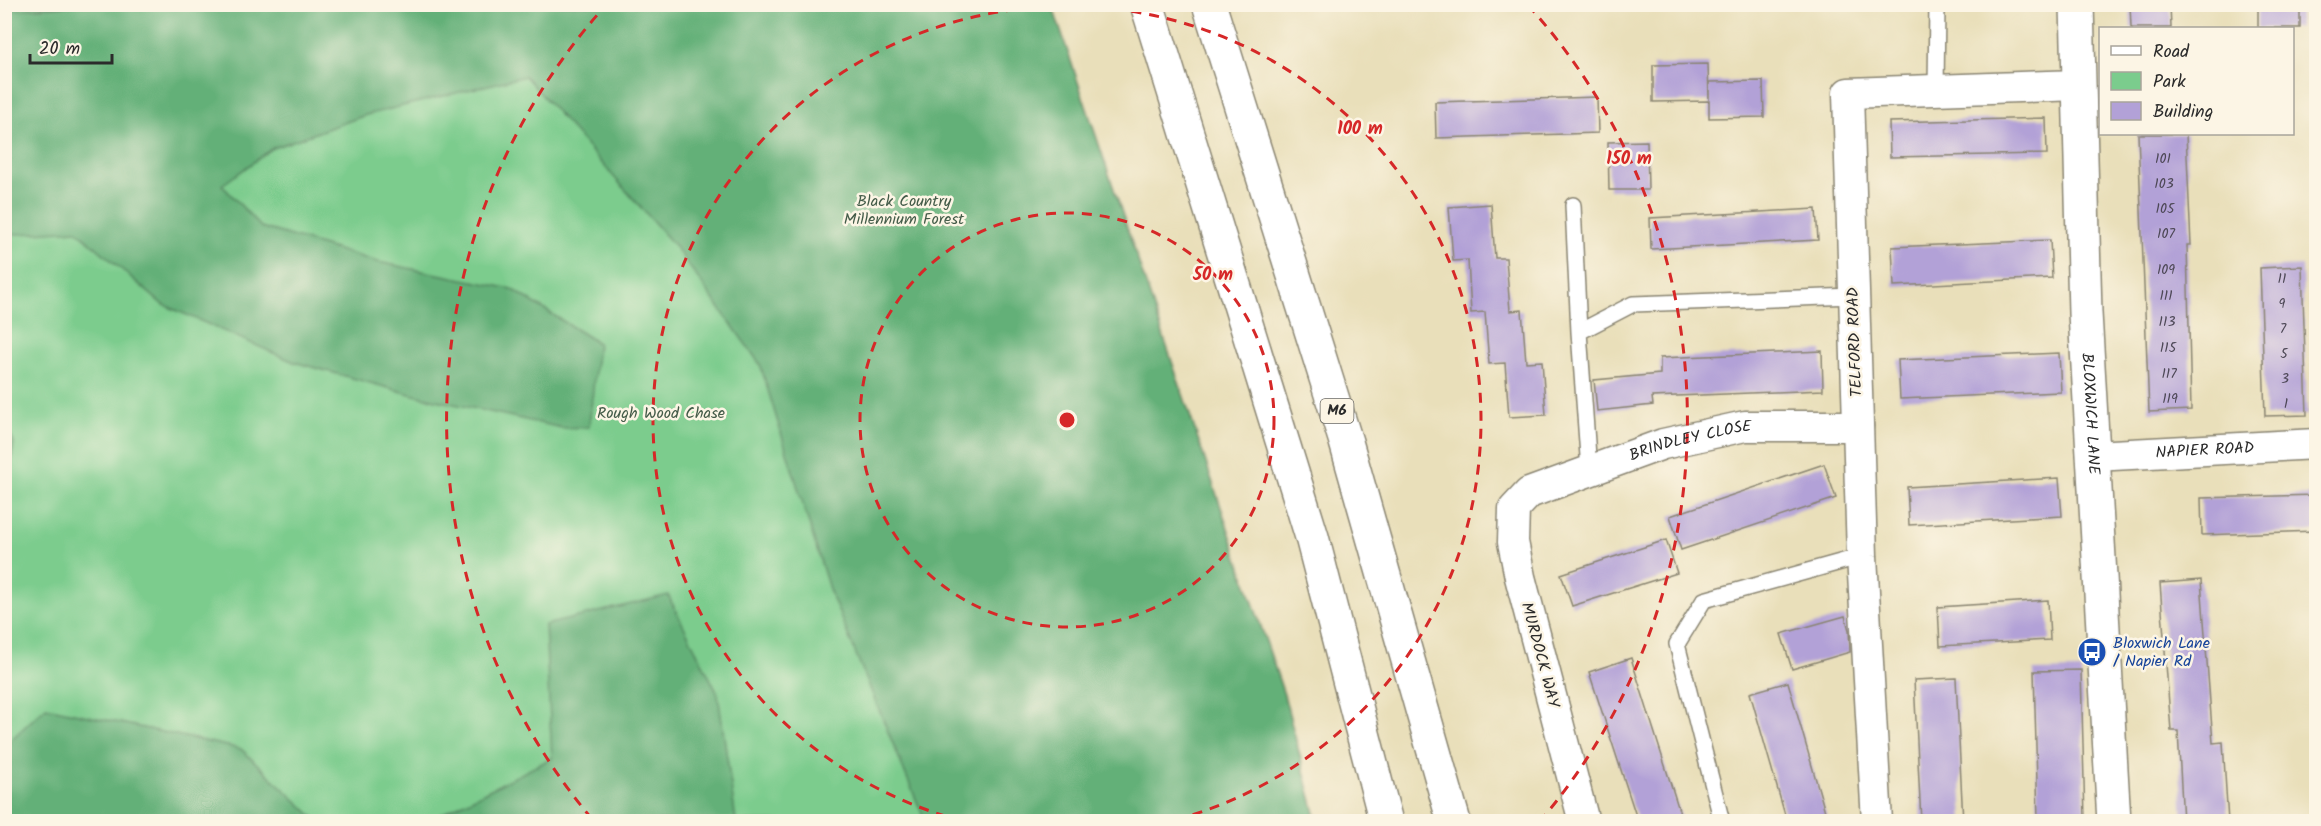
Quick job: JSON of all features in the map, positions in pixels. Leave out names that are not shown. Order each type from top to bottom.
[{"type":"main road","points":[[1147,4],[1312,537],[1386,822]]},
{"type":"main road","name":"M6","points":[[1209,4],[1347,442],[1454,822]]},
{"type":"main road","name":"BLOXWICH LANE","points":[[2077,4],[2085,313],[2114,822]]},
{"type":"street","name":"TELFORD ROAD","points":[[1877,822],[1862,556],[1848,93],[2079,85]]},
{"type":"street","name":"BRINDLEY CLOSE","points":[[1529,493],[1663,444],[1745,426],[1858,426]]},
{"type":"street","name":"NAPIER ROAD","points":[[2094,456],[2316,444]]},
{"type":"street","name":"MURDOCK WAY","points":[[1529,493],[1514,509],[1513,542],[1520,578],[1584,822]]},
{"type":"lane","points":[[1936,90],[1937,4]]},
{"type":"lane","points":[[1573,205],[1589,470]]},
{"type":"lane","points":[[1579,332],[1633,304],[1854,296]]},
{"type":"lane","points":[[1722,822],[1677,644],[1704,600],[1862,556]]},
{"type":"green space","name":"Rough Wood Chase","points":[[5,5],[1052,5],[1284,695],[1317,821],[5,822]]},
{"type":"green space","name":"Black Country Millennium Forest","points":[[78,5],[1052,5],[1284,695],[1317,821],[925,821],[829,589],[760,364],[674,245],[525,76],[366,115],[273,148],[222,185],[261,227],[378,262],[512,289],[598,343],[589,427],[562,428],[414,395],[294,362],[162,304],[76,230],[5,235],[5,10]]},
{"type":"green space","points":[[5,423],[14,442],[5,509]]},
{"type":"green space","points":[[668,595],[718,694],[736,821],[428,821],[552,758],[545,625]]},
{"type":"green space","points":[[46,707],[241,749],[318,821],[5,821],[5,745]]},
{"type":"building","points":[[2130,4],[2170,4],[2171,27],[2131,27]]},
{"type":"building","points":[[2258,4],[2300,4],[2300,28],[2258,27]]},
{"type":"building","points":[[1708,64],[1709,100],[1709,82],[1763,81],[1764,117],[1709,118],[1709,101],[1653,102],[1653,65]]},
{"type":"building","points":[[1597,97],[1598,133],[1436,138],[1435,102]]},
{"type":"building","points":[[2046,118],[2047,154],[1890,157],[1889,122]]},
{"type":"building","points":[[2138,135],[2186,135],[2191,245],[2187,245],[2191,410],[2149,412]]},
{"type":"building","points":[[1647,141],[1648,190],[1609,190],[1608,142]]},
{"type":"building","points":[[1491,204],[1495,258],[1506,258],[1510,311],[1522,310],[1526,362],[1542,361],[1546,415],[1509,417],[1505,363],[1489,364],[1485,312],[1471,313],[1468,260],[1453,261],[1449,207]]},
{"type":"building","points":[[1816,209],[1818,240],[1651,249],[1650,218]]},
{"type":"building","points":[[2050,240],[2052,278],[1894,286],[1892,247]]},
{"type":"building","points":[[2302,266],[2307,415],[2265,416],[2260,268]]},
{"type":"building","points":[[1822,351],[1823,390],[1652,397],[1653,405],[1597,411],[1594,380],[1660,374],[1660,358]]},
{"type":"building","points":[[2059,353],[2061,392],[1900,399],[1898,360]]},
{"type":"building","points":[[1824,464],[1836,498],[1681,550],[1670,516]]},
{"type":"building","points":[[2059,478],[2062,516],[1909,525],[1907,487]]},
{"type":"building","points":[[2316,495],[2316,531],[2202,535],[2201,498]]},
{"type":"building","points":[[1666,540],[1677,573],[1572,606],[1561,574]]},
{"type":"building","points":[[2201,580],[2213,743],[2223,742],[2228,822],[2183,822],[2178,731],[2171,731],[2160,583]]},
{"type":"building","points":[[2048,600],[2050,640],[1940,646],[1938,607]]},
{"type":"building","points":[[1845,616],[1849,630],[1850,652],[1792,669],[1781,634]]},
{"type":"building","points":[[1631,658],[1683,822],[1638,822],[1589,672]]},
{"type":"building","points":[[2081,670],[2085,819],[2038,820],[2034,671]]},
{"type":"building","points":[[1956,678],[1963,822],[1921,822],[1914,680]]},
{"type":"building","points":[[1788,682],[1828,822],[1787,822],[1750,693]]},
{"type":"place","name":"Bloxwich Lane / Napier Rd","points":[[2092,652]]}]
